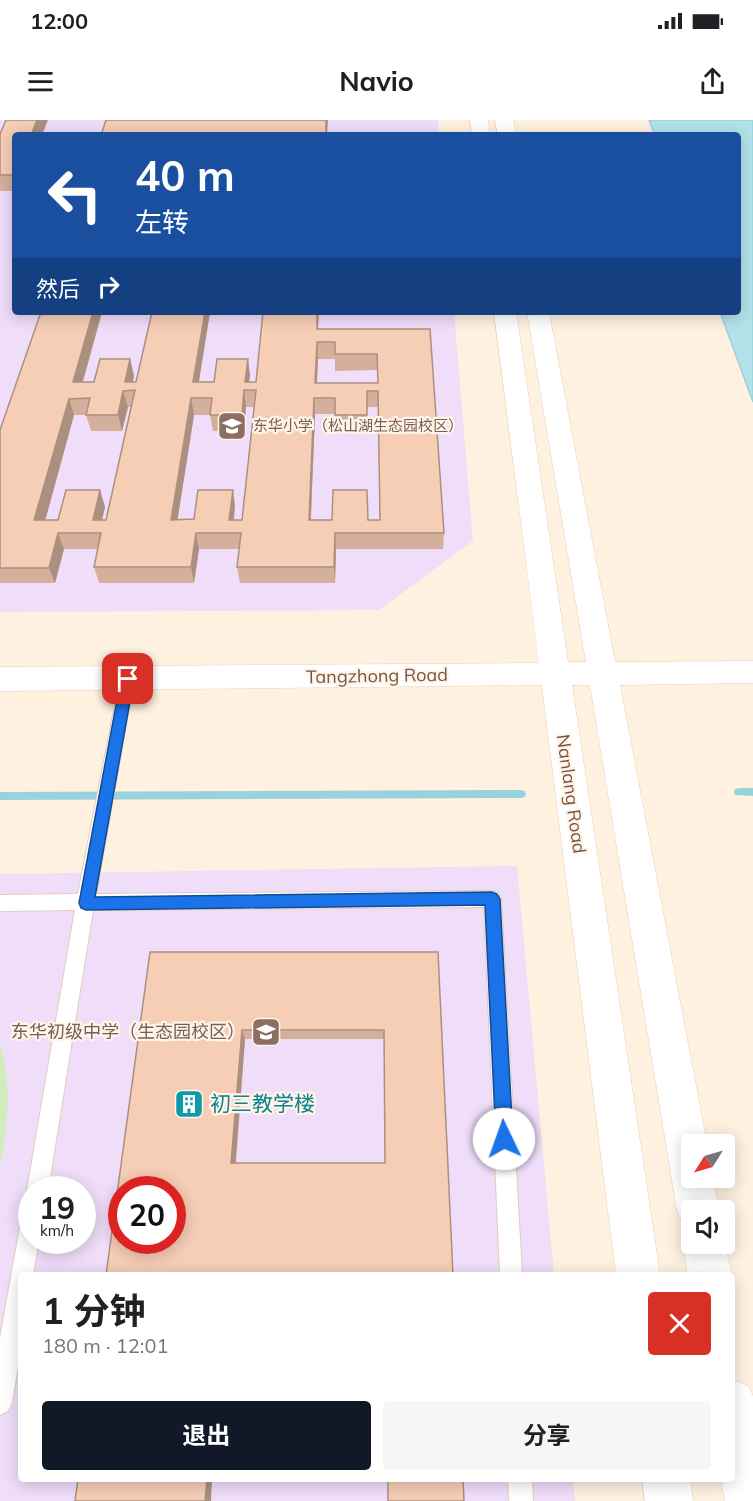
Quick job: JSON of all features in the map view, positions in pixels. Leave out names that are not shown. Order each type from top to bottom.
[{"type":"street","name":"Nanlang Road","points":[[505,315],[638,1272]]},
{"type":"street","points":[[539,315],[685,1134]]},
{"type":"street","name":"Tangzhong Road","points":[[0,679],[753,672]]},
{"type":"street","points":[[706,1254],[709,1272]]},
{"type":"street","points":[[735,1419],[749,1501]]},
{"type":"street","points":[[666,1482],[669,1501]]},
{"type":"lane","points":[[39,1176],[95,847],[128,679]]},
{"type":"lane","points":[[0,903],[492,899],[511,1272]]},
{"type":"lane","points":[[23,1272],[26,1254]]},
{"type":"lane","points":[[0,1403],[18,1299]]},
{"type":"lane","points":[[520,1482],[521,1501]]},
{"type":"shaded area","name":"东华小学（松山湖生态园校区）","points":[[0,120],[438,120],[439,132],[12,132],[12,315],[454,315],[473,541],[379,610],[0,612]]},
{"type":"shaded area","name":"东华初级中学（生态园校区）","points":[[517,866],[554,1272],[18,1272],[18,1482],[573,1482],[575,1501],[0,1501],[0,874]]},
{"type":"green space","points":[[0,1045],[6,1075],[8,1105],[0,1166]]},
{"type":"water","points":[[649,120],[753,120],[753,402],[721,315],[741,315],[741,132],[654,132]]},
{"type":"building","points":[[6,120],[37,120],[32,132],[12,132],[12,175],[0,175],[0,134]]},
{"type":"building","points":[[106,120],[326,120],[326,132],[102,132]]},
{"type":"building","points":[[40,315],[92,315],[73,382],[94,382],[100,359],[130,359],[125,382],[136,382],[151,315],[204,315],[193,382],[214,382],[217,359],[248,359],[245,382],[256,382],[263,315],[317,315],[317,329],[430,329],[444,533],[335,533],[334,567],[237,567],[241,533],[196,533],[191,567],[94,567],[101,533],[58,533],[49,568],[0,568],[0,430]],"holes":[[[317,342],[335,342],[335,354],[377,354],[378,383],[315,383]],[[135,390],[106,520],[93,520],[100,490],[66,490],[58,520],[34,520],[69,399],[90,398],[86,415],[118,415],[123,391]],[[244,390],[256,390],[242,520],[229,520],[233,490],[198,490],[194,519],[171,520],[191,398],[212,398],[210,415],[242,415]],[[367,391],[378,391],[380,520],[368,520],[367,490],[333,490],[332,520],[309,520],[314,398],[335,398],[335,415],[367,415]]]},
{"type":"building","name":"初三教学楼","points":[[150,952],[438,952],[453,1272],[106,1272],[109,1254],[186,1254],[186,1176],[119,1176]],"holes":[[[242,1030],[384,1030],[385,1163],[231,1163]]]},
{"type":"building","points":[[78,1482],[207,1482],[205,1501],[75,1501]]},
{"type":"building","points":[[388,1482],[463,1482],[464,1501],[388,1501]]},
{"type":"waterway","points":[[739,792],[753,792]]},
{"type":"waterway","points":[[0,796],[521,794]]},
{"type":"place","name":"东华小学（松山湖生态园校区）","points":[[232,426]]},
{"type":"place","name":"东华初级中学（生态园校区）","points":[[266,1032]]},
{"type":"place","name":"初三教学楼","points":[[189,1104]]},
{"type":"route","points":[[128,679],[86,903],[492,899],[504,1139]]}]
